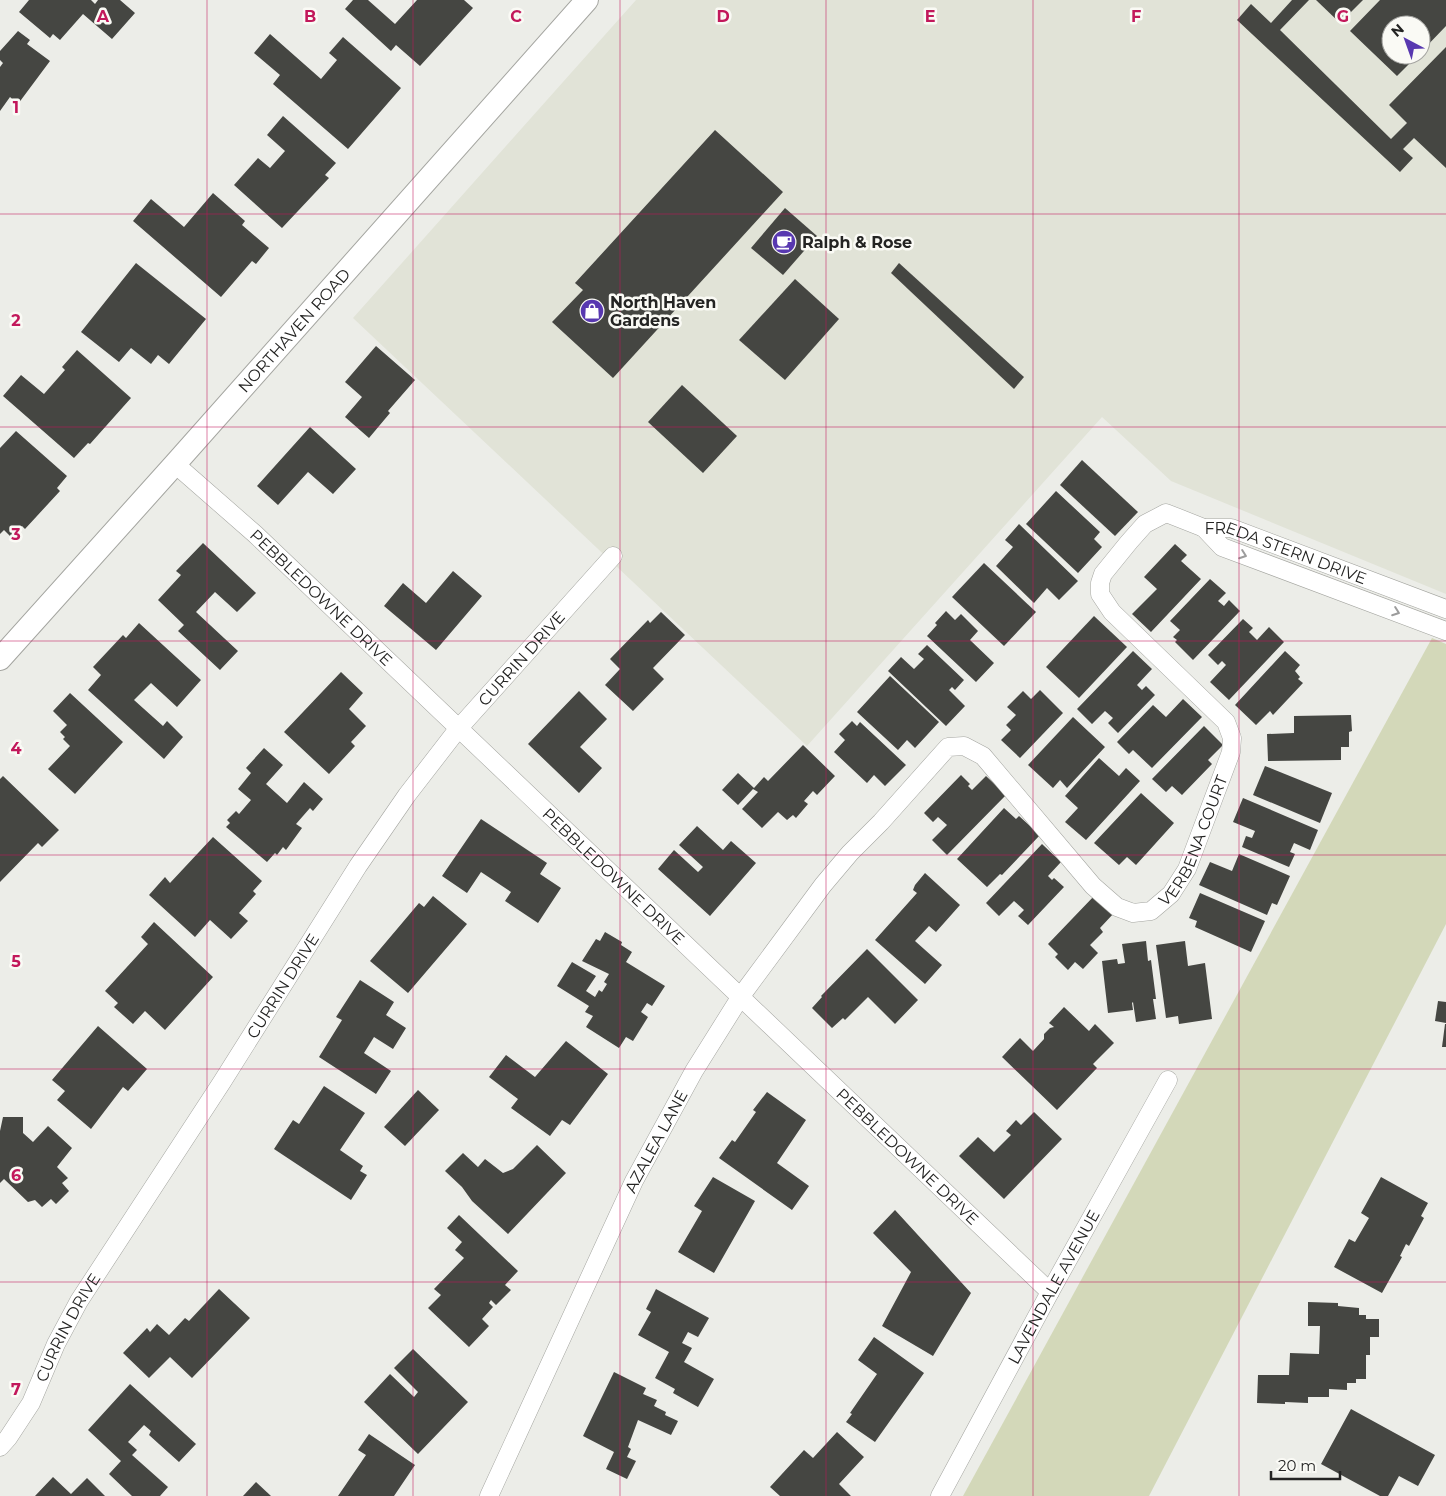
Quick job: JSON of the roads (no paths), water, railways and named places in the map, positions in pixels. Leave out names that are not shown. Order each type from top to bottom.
[{"type":"street","name":"NORTHAVEN ROAD","points":[[0,659],[587,0]]},
{"type":"street","name":"PEBBLEDOWNE DRIVE","points":[[175,464],[255,534],[1050,1292]]},
{"type":"street","name":"VERBENA COURT","points":[[881,822],[948,747],[964,746],[984,756],[1093,886],[1117,907],[1133,913],[1151,911],[1171,894],[1187,870],[1231,752],[1232,738],[1226,722],[1112,612],[1100,594],[1100,582],[1103,574],[1145,524],[1166,513],[1204,528]]},
{"type":"street","name":"FREDA STERN DRIVE","points":[[1204,528],[1231,528],[1446,609]]},
{"type":"street","name":"FREDA STERN DRIVE","points":[[1204,528],[1222,547],[1446,632]]},
{"type":"street","name":"CURRIN DRIVE","points":[[0,1447],[31,1403],[56,1344],[72,1312],[92,1279],[222,1082],[358,866],[407,795],[458,729],[613,556]]},
{"type":"street","name":"AZALEA LANE","points":[[489,1496],[634,1181],[694,1071],[740,996],[823,885],[850,853],[881,822]]},
{"type":"street","name":"LAVENDALE AVENUE","points":[[940,1496],[1050,1292],[1168,1080]]},
{"type":"place","name":"Ralph & Rose","points":[[784,242]]},
{"type":"place","name":"North Haven Gardens","points":[[592,311]]}]
